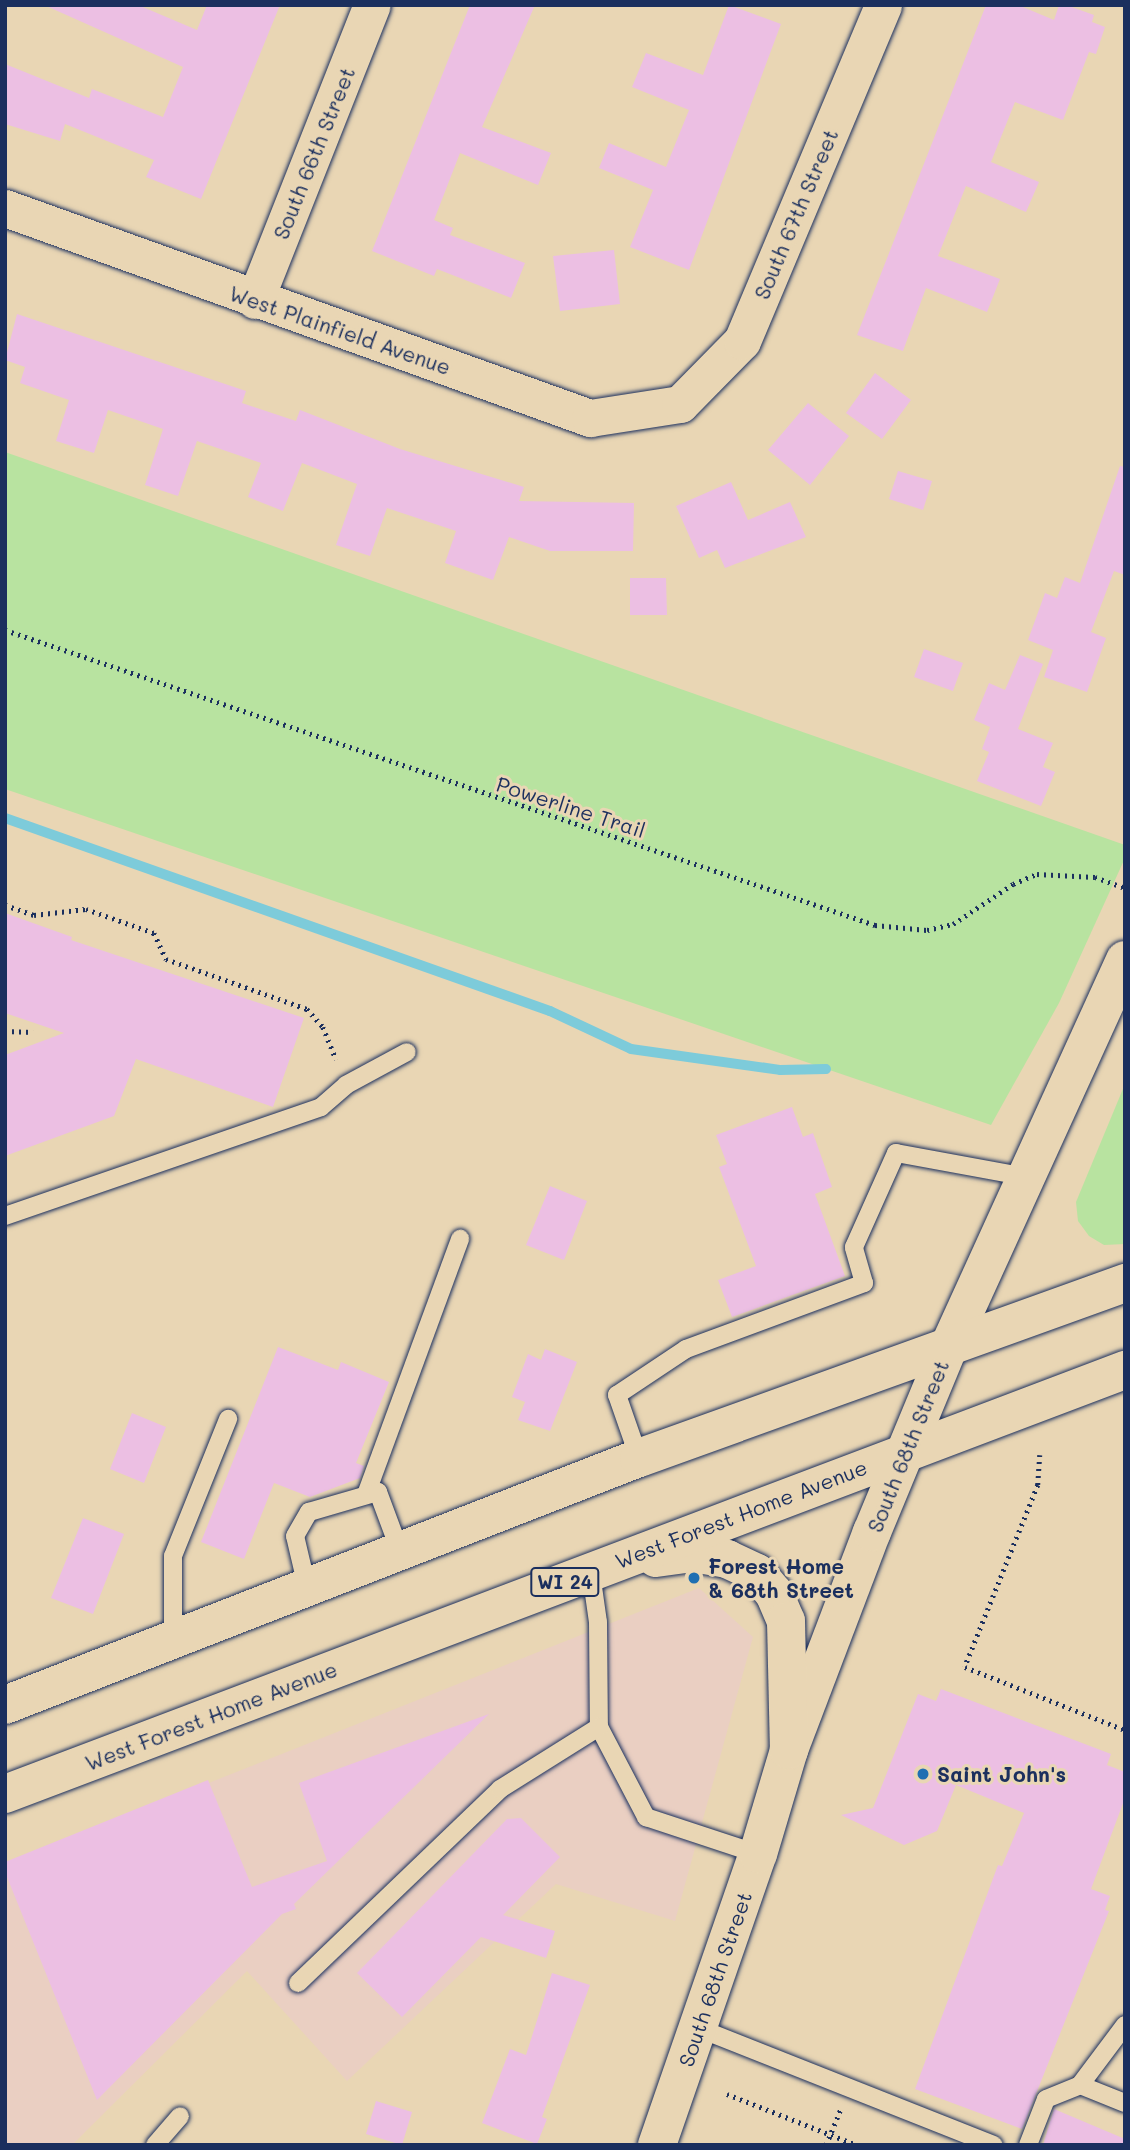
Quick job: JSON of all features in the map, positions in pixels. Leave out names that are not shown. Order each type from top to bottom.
[{"type":"main road","name":"South 68th Street","points":[[657,2145],[758,1853],[789,1750],[905,1451],[950,1344],[1125,960]]},
{"type":"main road","points":[[5,1705],[639,1458],[1125,1283]]},
{"type":"main road","name":"West Forest Home Avenue","points":[[5,1794],[905,1451],[1125,1370]]},
{"type":"main road","points":[[601,1568],[693,1553],[727,1559],[757,1573],[774,1593],[786,1621],[789,1750]]},
{"type":"street","name":"South 66th Street","points":[[255,300],[372,5]]},
{"type":"street","name":"South 67th Street","points":[[680,404],[742,341],[883,5]]},
{"type":"street","name":"West Plainfield Avenue","points":[[5,208],[255,300],[590,418],[680,404]]},
{"type":"lane","points":[[5,1216],[321,1107],[345,1085],[407,1052]]},
{"type":"lane","points":[[639,1458],[617,1395],[687,1349],[864,1283],[854,1247],[895,1153],[1027,1177]]},
{"type":"lane","points":[[367,1492],[460,1239]]},
{"type":"lane","points":[[173,1639],[173,1556],[228,1419]]},
{"type":"lane","points":[[306,1587],[295,1536],[302,1518],[309,1511],[367,1492],[383,1498],[400,1551]]},
{"type":"lane","points":[[601,1568],[598,1622],[599,1727],[646,1817],[758,1853]]},
{"type":"lane","points":[[298,1983],[500,1789],[599,1727]]},
{"type":"lane","points":[[1028,2145],[1046,2099],[1080,2085],[1125,2025]]},
{"type":"lane","points":[[698,2028],[994,2145]]},
{"type":"lane","points":[[1080,2085],[1125,2103]]},
{"type":"lane","points":[[155,2145],[180,2116]]},
{"type":"path","name":"Powerline Trail","points":[[5,630],[875,925],[928,930],[953,924],[1013,884],[1037,874],[1095,877],[1125,888]]},
{"type":"path","points":[[5,905],[34,915],[86,909],[154,933],[166,960],[307,1009],[323,1027],[345,1085]]},
{"type":"path","points":[[5,1031],[33,1032]]},
{"type":"path","points":[[1040,1455],[1038,1485],[965,1667],[1125,1730]]},
{"type":"path","points":[[727,2094],[857,2145]]},
{"type":"shaded area","points":[[699,1588],[753,1637],[675,1921],[556,1884],[347,2081],[247,1971],[72,2145],[5,2145],[5,1864]]},
{"type":"green space","points":[[5,452],[1125,845],[1125,858],[1059,1003],[991,1125],[5,789]]},
{"type":"green space","points":[[1125,1084],[1125,1244],[1104,1245],[1089,1236],[1078,1221],[1076,1202]]},
{"type":"building","points":[[44,5],[138,5],[197,30],[207,5],[280,5],[201,199],[146,177],[154,160],[65,124],[60,141],[5,124],[5,64],[89,98],[92,89],[163,117],[183,67]]},
{"type":"building","points":[[470,5],[535,5],[482,127],[551,153],[538,185],[460,153],[434,220],[453,228],[450,235],[525,263],[511,298],[437,269],[434,276],[372,251]]},
{"type":"building","points":[[729,5],[781,24],[689,270],[630,247],[653,190],[599,168],[609,143],[666,167],[689,110],[632,87],[646,53],[703,75]]},
{"type":"building","points":[[986,5],[1018,5],[1054,20],[1059,5],[1066,5],[1094,15],[1092,22],[1105,27],[1096,54],[1089,52],[1063,120],[1015,102],[991,162],[1039,182],[1026,212],[966,186],[938,256],[1000,279],[987,312],[926,288],[903,351],[857,335]]},
{"type":"building","points":[[614,250],[620,304],[560,311],[553,256]]},
{"type":"building","points":[[17,314],[246,391],[242,403],[296,421],[300,410],[400,449],[524,487],[519,501],[634,503],[633,551],[550,551],[509,537],[493,580],[445,563],[456,531],[387,508],[370,556],[336,545],[357,484],[302,463],[283,511],[248,497],[261,463],[197,441],[178,496],[145,485],[163,429],[108,410],[94,453],[56,441],[69,400],[20,383],[25,367],[5,360]]},
{"type":"building","points":[[875,373],[911,400],[882,439],[846,413]]},
{"type":"building","points":[[808,403],[849,436],[810,485],[768,450]]},
{"type":"building","points":[[1120,466],[1125,467],[1125,575],[1114,571],[1091,632],[1106,638],[1087,692],[1044,677],[1053,650],[1028,640],[1045,593],[1057,598],[1065,577],[1080,583]]},
{"type":"building","points":[[898,471],[932,481],[923,510],[889,499]]},
{"type":"building","points":[[731,482],[748,520],[790,502],[806,537],[725,568],[717,550],[699,558],[676,506]]},
{"type":"building","points":[[630,578],[666,578],[667,615],[630,615]]},
{"type":"building","points":[[924,649],[963,663],[953,691],[914,677]]},
{"type":"building","points":[[1020,655],[1043,664],[1018,729],[1053,743],[1043,767],[1055,772],[1041,806],[977,781],[989,752],[982,749],[990,727],[974,720],[989,683],[1005,690]]},
{"type":"building","points":[[5,913],[72,937],[71,940],[304,1018],[273,1107],[136,1059],[114,1116],[5,1156],[5,1055],[64,1033],[5,1013]]},
{"type":"building","points":[[792,1107],[803,1137],[813,1133],[832,1187],[815,1194],[845,1276],[732,1317],[718,1280],[756,1266],[719,1167],[727,1164],[716,1135]]},
{"type":"building","points":[[550,1186],[587,1201],[564,1260],[526,1245]]},
{"type":"building","points":[[278,1347],[338,1370],[341,1362],[389,1382],[356,1463],[364,1466],[360,1478],[310,1497],[274,1483],[244,1559],[201,1542]]},
{"type":"building","points":[[545,1349],[577,1362],[550,1431],[518,1420],[525,1402],[512,1397],[528,1354],[541,1360]]},
{"type":"building","points":[[132,1413],[166,1427],[144,1483],[110,1469]]},
{"type":"building","points":[[83,1518],[124,1534],[93,1614],[51,1598]]},
{"type":"building","points":[[941,1689],[1111,1754],[1107,1765],[1125,1772],[1125,1798],[1091,1889],[1110,1896],[1105,1910],[1109,1911],[1022,2129],[915,2089],[998,1865],[1002,1866],[1024,1813],[956,1785],[937,1831],[904,1845],[841,1815],[873,1808],[918,1694],[936,1701]]},
{"type":"building","points":[[489,1714],[294,1904],[296,1909],[282,1914],[97,2100],[5,1872],[5,1862],[208,1780],[252,1887],[327,1861],[299,1783]]},
{"type":"building","points":[[521,1818],[560,1857],[503,1915],[555,1931],[546,1958],[481,1937],[402,2017],[357,1973],[507,1819]]},
{"type":"building","points":[[552,1973],[590,1985],[542,2117],[547,2119],[537,2144],[482,2123],[510,2049],[526,2055]]},
{"type":"building","points":[[376,2101],[412,2112],[402,2145],[366,2134]]},
{"type":"building","points":[[1054,2109],[1125,2139],[1125,2145],[1043,2145]]},
{"type":"waterway","points":[[5,818],[550,1011],[631,1049],[780,1070],[826,1069]]},
{"type":"place","name":"Forest Home & 68th Street","points":[[694,1578]]},
{"type":"place","name":"Saint John's","points":[[923,1774]]}]
